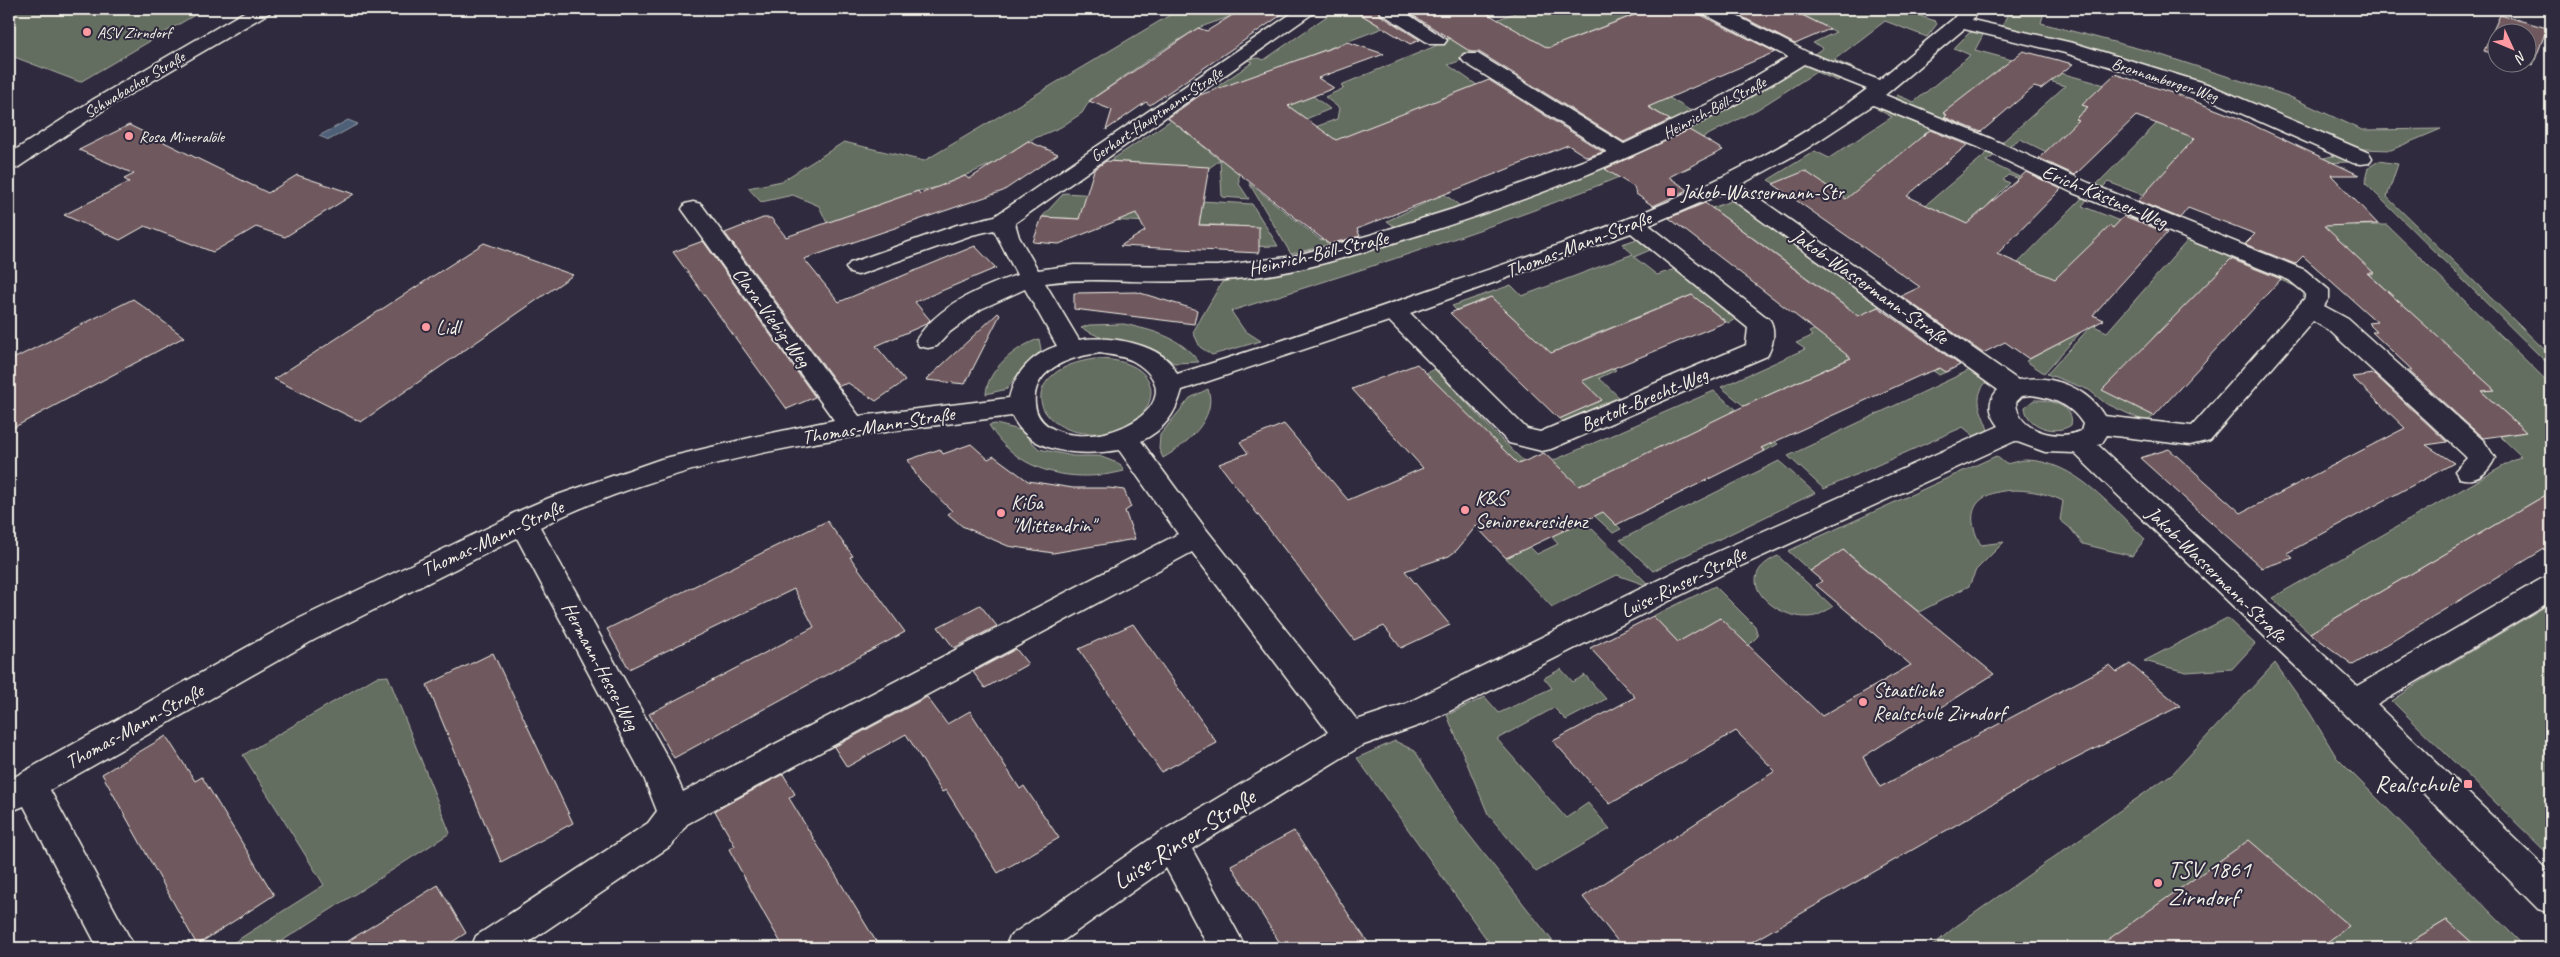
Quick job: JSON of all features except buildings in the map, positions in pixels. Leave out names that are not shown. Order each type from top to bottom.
[{"type":"street","name":"Schwabacher Straße","points":[[9,163],[101,103],[262,9]]},
{"type":"street","name":"Gerhart-Hauptmann-Straße","points":[[858,268],[965,230],[1003,221],[1310,9]]},
{"type":"street","points":[[1388,9],[1437,40]]},
{"type":"street","points":[[1709,9],[1876,93]]},
{"type":"street","name":"Thomas-Mann-Straße","points":[[1170,385],[1490,278],[1632,223],[1725,184],[1801,144],[1876,93],[1965,16]]},
{"type":"street","name":"Bronnamberger Weg","points":[[1965,16],[2200,88],[2362,158]]},
{"type":"street","name":"Heinrich-Böll-Straße","points":[[928,340],[941,325],[966,308],[1001,290],[1032,279],[1064,273],[1224,273],[1293,263],[1372,243],[1549,182],[1622,152],[1734,100],[1802,57]]},
{"type":"street","points":[[1471,58],[1622,152]]},
{"type":"street","name":"Erich-Kästner-Weg","points":[[1876,93],[2081,188],[2297,274],[2310,282],[2317,290],[2317,298],[2310,308]]},
{"type":"street","name":"Jakob-Wassermann-Straße","points":[[1725,184],[2014,389]]},
{"type":"street","name":"Clara-Viebig-Weg","points":[[693,209],[852,426]]},
{"type":"street","points":[[1003,221],[1008,237],[1057,326],[1072,349]]},
{"type":"street","name":"Bertolt-Brecht-Weg","points":[[1394,311],[1518,436],[1542,442],[1758,350],[1761,326],[1632,223]]},
{"type":"street","points":[[2088,434],[2089,410],[2073,397],[2052,389],[2031,386],[2014,389],[2003,400],[2004,414],[2017,429],[2038,441],[2060,446],[2088,434],[2190,436],[2201,433],[2310,308],[2338,325],[2474,448],[2480,458],[2478,464],[2469,471]]},
{"type":"street","points":[[1100,345],[1125,347],[1147,356],[1162,368],[1170,385],[1169,401],[1161,416],[1146,430],[1126,440],[1099,446],[1070,445],[1046,437],[1029,423],[1021,406],[1022,388],[1033,371],[1051,358],[1072,349],[1100,345]]},
{"type":"street","name":"Thomas-Mann-Straße","points":[[19,791],[303,631],[522,521],[559,505],[661,468],[852,426],[1021,406]]},
{"type":"street","name":"Luise-Rinser-Straße","points":[[1023,948],[1171,844],[1350,736],[1415,714],[1711,567],[2017,429]]},
{"type":"street","name":"Jakob-Wassermann-Straße","points":[[2088,434],[2354,703],[2551,897]]},
{"type":"street","points":[[1126,440],[1196,537],[1350,736]]},
{"type":"street","name":"Hermann-Hesse-Weg","points":[[522,521],[550,569],[659,774],[675,814]]},
{"type":"street","points":[[489,948],[660,834],[675,814],[1196,537]]},
{"type":"street","points":[[2354,703],[2551,587]]},
{"type":"street","points":[[19,791],[117,948]]},
{"type":"street","points":[[1171,844],[1228,948]]},
{"type":"green space","name":"ASV Zirndorf","points":[[9,9],[205,9],[80,82],[9,55]]},
{"type":"green space","points":[[1180,9],[1241,9],[1229,17],[1198,28],[1158,53],[1090,100],[1082,113],[1061,127],[1028,141],[994,163],[939,187],[918,191],[827,223],[819,206],[793,195],[761,202],[748,188],[782,181],[844,142],[924,161]]},
{"type":"green space","points":[[1337,9],[1352,9],[1383,28],[1277,68],[1330,109],[1306,119],[1251,79],[1215,92],[1212,90],[1253,62],[1247,59],[1259,58],[1264,60]]},
{"type":"green space","points":[[1525,9],[1649,9],[1571,39],[1696,114],[1643,138],[1632,132],[1664,116],[1532,39],[1467,31]]},
{"type":"green space","points":[[1765,9],[1900,9],[1935,21],[1937,24],[1927,37],[1885,21],[1834,60],[1856,69],[1851,72],[1811,56],[1823,48],[1813,43],[1836,32],[1801,14],[1779,16]]},
{"type":"green space","points":[[2010,9],[2045,9],[2041,23],[2152,52],[2288,96],[2362,130],[2441,129],[2391,150],[2361,149],[2001,28]]},
{"type":"green space","points":[[1975,31],[1984,33],[1975,50],[2116,88],[2310,166],[2324,158],[2341,154],[2348,162],[2323,163],[2343,212],[2355,225],[2387,225],[2551,385],[2551,492],[2310,633],[2272,598],[2521,456],[2500,436],[2526,432],[2481,391],[2494,390],[2368,273],[2373,273],[2335,266],[2348,247],[2230,201],[2226,147],[2143,195],[2108,182],[2100,190],[2096,189],[2097,184],[2165,115],[2094,101],[2075,119],[2094,126],[2061,159],[2020,139],[2007,147],[2000,144],[2065,86],[2038,77],[1944,113],[1970,124],[1964,129],[1895,100],[1897,95],[1914,102],[1966,59],[1970,55],[1954,48],[1969,33]]},
{"type":"green space","points":[[1453,36],[1476,55],[1448,65],[1477,85],[1364,130],[1387,152],[1463,208],[1398,229],[1387,221],[1425,203],[1349,148],[1280,140],[1337,119],[1339,108],[1325,97],[1344,88],[1341,85],[1433,47]]},
{"type":"green space","points":[[1802,65],[1812,65],[1843,77],[1838,81],[1816,72],[1758,109],[1681,149],[1701,161],[1697,163],[1660,140]]},
{"type":"green space","points":[[1884,108],[1938,129],[1880,172],[1916,213],[1987,153],[1997,154],[1986,161],[2032,183],[2008,175],[2003,180],[2010,183],[1988,205],[2028,222],[2020,230],[1979,213],[1955,235],[2005,258],[2087,325],[2044,373],[2026,361],[2062,342],[1768,180],[1815,151],[1829,158],[1892,117],[1877,109]]},
{"type":"green space","points":[[1171,120],[1220,160],[1209,168],[1110,161]]},
{"type":"green space","points":[[1654,143],[1691,167],[1684,170],[1664,158],[1504,221],[1231,311],[1244,330],[1261,341],[1212,355],[1200,347],[1193,332],[1222,282],[1288,271]]},
{"type":"green space","points":[[1238,153],[1239,184],[1249,199],[1222,197],[1220,160]]},
{"type":"green space","points":[[2379,161],[2398,164],[2387,197],[2551,356],[2551,367],[2365,183],[2369,167]]},
{"type":"green space","points":[[1249,183],[1321,240],[1341,231],[1345,245],[1330,248],[1328,245],[1291,254]]},
{"type":"green space","points":[[1064,193],[1252,204],[1278,246],[1237,247],[1238,226],[1042,217]]},
{"type":"green space","points":[[2089,197],[2082,206],[2135,227],[2129,234],[2110,226],[2045,293],[2099,318],[2092,325],[2009,272],[2082,198]]},
{"type":"green space","points":[[1734,200],[1881,305],[1864,314],[1946,372],[1939,375],[1890,340],[1744,406],[1721,387],[1805,349],[1796,343],[1812,336],[1809,332],[1854,312],[1712,208]]},
{"type":"green space","points":[[1637,239],[1650,250],[1634,257],[1657,275],[1675,269],[1738,318],[1728,323],[1692,295],[1583,339],[1616,370],[1599,378],[1623,401],[1565,424],[1559,419],[1601,400],[1491,297],[1456,310],[1452,306],[1511,285],[1522,296],[1633,254],[1622,244]]},
{"type":"green space","points":[[2195,239],[2283,274],[2304,290],[2231,259],[2176,315],[2200,334],[2169,320],[2152,339],[2154,416],[2146,422],[2105,403],[2089,390],[2047,374],[2092,325],[2107,332],[2188,240]]},
{"type":"green space","points":[[1124,324],[1156,332],[1174,340],[1199,362],[1174,363],[1156,351],[1132,342],[1104,339],[1081,328],[1089,325]]},
{"type":"green space","points":[[1039,339],[1042,355],[1023,367],[1007,389],[986,394],[988,385],[997,367],[1022,347]]},
{"type":"green space","points":[[1094,359],[1122,362],[1140,371],[1150,384],[1150,398],[1144,412],[1130,424],[1111,432],[1086,433],[1073,431],[1061,426],[1045,411],[1041,402],[1042,391],[1047,381],[1058,371],[1076,363]]},
{"type":"green space","points":[[1435,369],[1495,433],[1651,587],[1617,575],[1552,607],[1506,558],[1529,546],[1537,554],[1558,544],[1551,536],[1577,524],[1426,373]]},
{"type":"green space","points":[[1972,369],[1988,380],[1980,393],[1979,405],[1988,430],[1974,436],[1963,427],[1824,489],[1788,456]]},
{"type":"green space","points":[[1208,389],[1210,400],[1204,420],[1190,438],[1163,458],[1159,449],[1160,435],[1190,398]]},
{"type":"green space","points":[[1714,391],[1778,444],[1765,451],[1724,417],[1578,488],[1621,529],[1613,533],[1550,475],[1561,469],[1552,461]]},
{"type":"green space","points":[[2034,400],[2053,402],[2065,408],[2071,418],[2071,425],[2058,430],[2043,428],[2030,420],[2025,407]]},
{"type":"green space","points":[[996,424],[1020,430],[1039,449],[1073,456],[1099,456],[1120,464],[1124,471],[1105,475],[1085,476],[1066,475],[1048,471],[1031,464],[1015,454],[1001,441],[989,425]]},
{"type":"green space","points":[[1996,456],[2006,464],[2025,460],[2043,462],[2060,468],[2076,477],[2106,500],[2145,539],[2132,556],[2083,544],[2070,528],[2060,520],[2063,501],[2030,491],[2012,490],[1995,493],[1982,499],[1974,509],[1973,525],[1981,545],[2004,542],[1976,570],[1969,586],[1919,612],[1844,550],[1810,571],[1788,551]]},
{"type":"green space","points":[[1779,461],[1815,493],[1653,571],[1620,540]]},
{"type":"green space","points":[[1778,556],[1833,607],[1815,616],[1801,617],[1774,607],[1764,598],[1757,587],[1756,576],[1763,566]]},
{"type":"green space","points":[[1715,586],[1755,626],[1758,636],[1748,646],[1678,642],[1653,616]]},
{"type":"green space","points":[[2551,603],[2551,836],[2545,839],[2551,845],[2551,857],[2392,701],[2423,680]]},
{"type":"green space","points":[[2227,618],[2255,644],[2232,669],[2186,672],[2144,661]]},
{"type":"green space","points":[[2275,663],[2310,713],[2337,758],[2526,948],[2478,948],[2447,920],[2420,936],[2432,948],[1930,948],[1955,927],[2173,773]]},
{"type":"green space","points":[[1561,669],[1573,682],[1585,675],[1606,699],[1566,720],[1554,708],[1497,739],[1566,818],[1588,803],[1610,829],[1536,872],[1488,814],[1447,715],[1485,697],[1499,713],[1552,688],[1544,678]]},
{"type":"green space","points":[[388,676],[450,833],[271,948],[225,948],[324,885],[243,755],[376,677]]},
{"type":"green space","points":[[1395,741],[1415,751],[1456,818],[1558,948],[1493,948],[1357,758]]},
{"type":"water","points":[[348,120],[358,124],[329,140],[319,136]]},
{"type":"place","name":"ASV Zirndorf","points":[[87,32]]},
{"type":"place","name":"Rosa Mineralöle","points":[[129,136]]},
{"type":"place","name":"Jakob-Wassermann-Str","points":[[1671,192]]},
{"type":"place","name":"Lidl","points":[[426,327]]},
{"type":"place","name":"K&S Seniorenresidenz","points":[[1465,510]]},
{"type":"place","name":"KiGa \"Mittendrin\"","points":[[1001,513]]},
{"type":"place","name":"Staatliche Realschule Zirndorf","points":[[1863,702]]},
{"type":"place","name":"Realschule","points":[[2468,784]]},
{"type":"place","name":"TSV 1861 Zirndorf","points":[[2158,883]]}]
